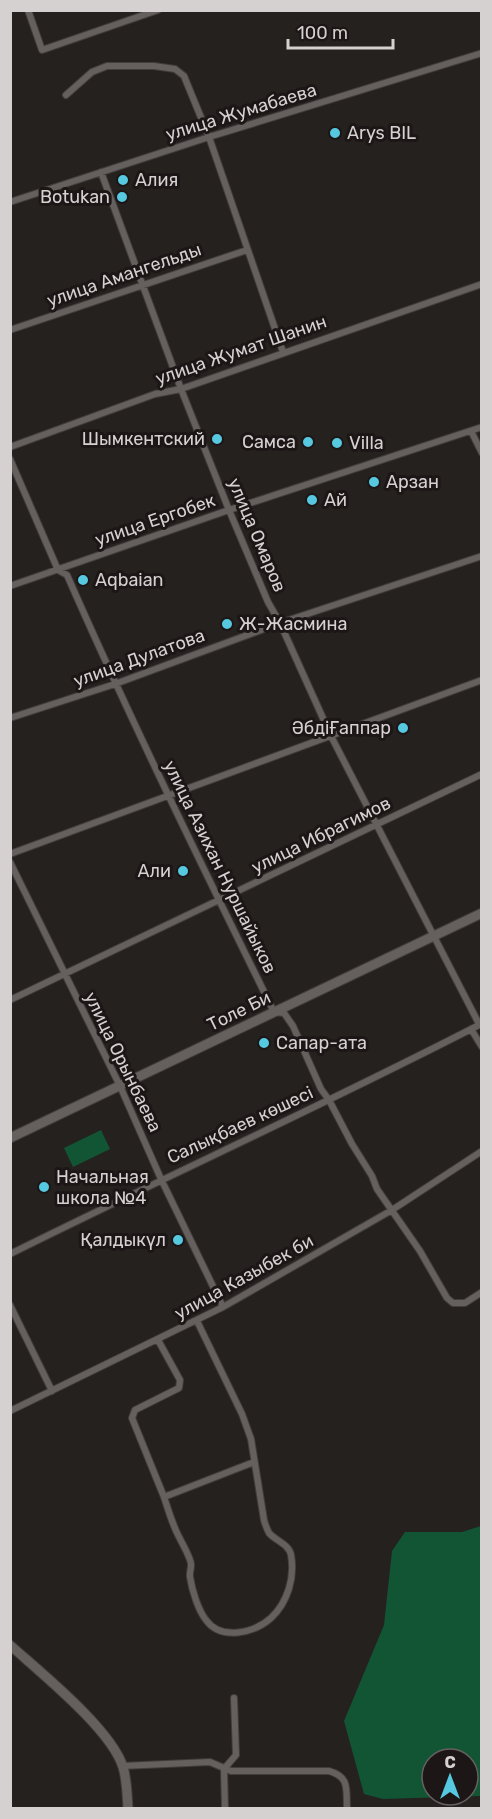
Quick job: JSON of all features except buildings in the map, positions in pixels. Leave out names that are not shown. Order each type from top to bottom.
[{"type":"main road","name":"Толе Би","points":[[10,1138],[482,912]]},
{"type":"main road","points":[[10,1645],[91,1721],[113,1748],[122,1766],[128,1809]]},
{"type":"street","points":[[28,10],[42,50],[158,10]]},
{"type":"street","name":"улица Жумабаева","points":[[10,202],[209,137],[482,53]]},
{"type":"street","points":[[66,95],[92,72],[107,66],[154,66],[175,69],[184,76],[209,137],[283,352]]},
{"type":"street","name":"улица Омаров","points":[[101,172],[181,389],[268,602],[280,623],[331,736],[481,1024]]},
{"type":"street","name":"улица Амангельды","points":[[10,330],[247,250]]},
{"type":"street","name":"улица Жумат Шанин","points":[[10,447],[155,394],[181,389],[482,284]]},
{"type":"street","name":"улица Ергобек","points":[[10,586],[229,510],[482,427]]},
{"type":"street","points":[[471,431],[482,453]]},
{"type":"street","name":"улица Азихан Нуршайыков","points":[[10,459],[58,570],[67,575],[167,795],[274,1012],[284,1013],[293,1026],[321,1089],[372,1176],[377,1189],[447,1298],[453,1303],[465,1303],[482,1292]]},
{"type":"street","name":"улица Дулатова","points":[[10,718],[115,684],[280,623],[482,556]]},
{"type":"street","points":[[10,854],[482,680]]},
{"type":"street","name":"улица Ибрагимов","points":[[10,1000],[482,774]]},
{"type":"street","name":"улица Орынбаева","points":[[10,861],[120,1086],[161,1179],[223,1307]]},
{"type":"street","name":"Салықбаев көшесі","points":[[10,1254],[481,1024]]},
{"type":"street","points":[[471,1029],[482,1047]]},
{"type":"street","name":"улица Казыбек би","points":[[10,1412],[197,1321],[288,1272],[392,1210],[482,1151]]},
{"type":"street","points":[[10,1305],[52,1391]]},
{"type":"street","points":[[158,1340],[181,1384],[179,1388],[135,1410],[132,1418],[177,1533],[192,1562],[190,1576],[196,1599],[206,1620],[216,1630],[226,1633],[254,1628],[271,1618],[283,1602],[293,1574],[291,1553],[269,1532],[264,1520],[251,1440],[242,1414],[197,1321]]},
{"type":"street","points":[[164,1497],[254,1462]]},
{"type":"street","points":[[225,1809],[224,1769],[236,1755],[234,1698]]},
{"type":"street","points":[[122,1766],[210,1762],[224,1769],[243,1772],[329,1771],[341,1774],[346,1787],[347,1809]]},
{"type":"green space","points":[[101,1130],[110,1149],[73,1167],[64,1148]]},
{"type":"green space","points":[[481,1526],[481,1796],[480,1747],[420,1747],[420,1798],[383,1799],[364,1794],[344,1721],[384,1625],[392,1551],[405,1532],[462,1532]]},
{"type":"place","name":"Arys BIL","points":[[335,133]]},
{"type":"place","name":"Алия","points":[[123,180]]},
{"type":"place","name":"Botukan","points":[[122,197]]},
{"type":"place","name":"Шымкентский","points":[[217,439]]},
{"type":"place","name":"Самса","points":[[308,442]]},
{"type":"place","name":"Villa","points":[[337,443]]},
{"type":"place","name":"Арзан","points":[[374,482]]},
{"type":"place","name":"Ай","points":[[312,500]]},
{"type":"place","name":"Aqbaian","points":[[83,580]]},
{"type":"place","name":"Ж-Жасмина","points":[[227,624]]},
{"type":"place","name":"ӘбдіҒаппар","points":[[403,728]]},
{"type":"place","name":"Али","points":[[183,871]]},
{"type":"place","name":"Сапар-ата","points":[[264,1043]]},
{"type":"place","name":"Начальная школа №4","points":[[44,1187]]},
{"type":"place","name":"Қалдыкүл","points":[[178,1240]]}]
